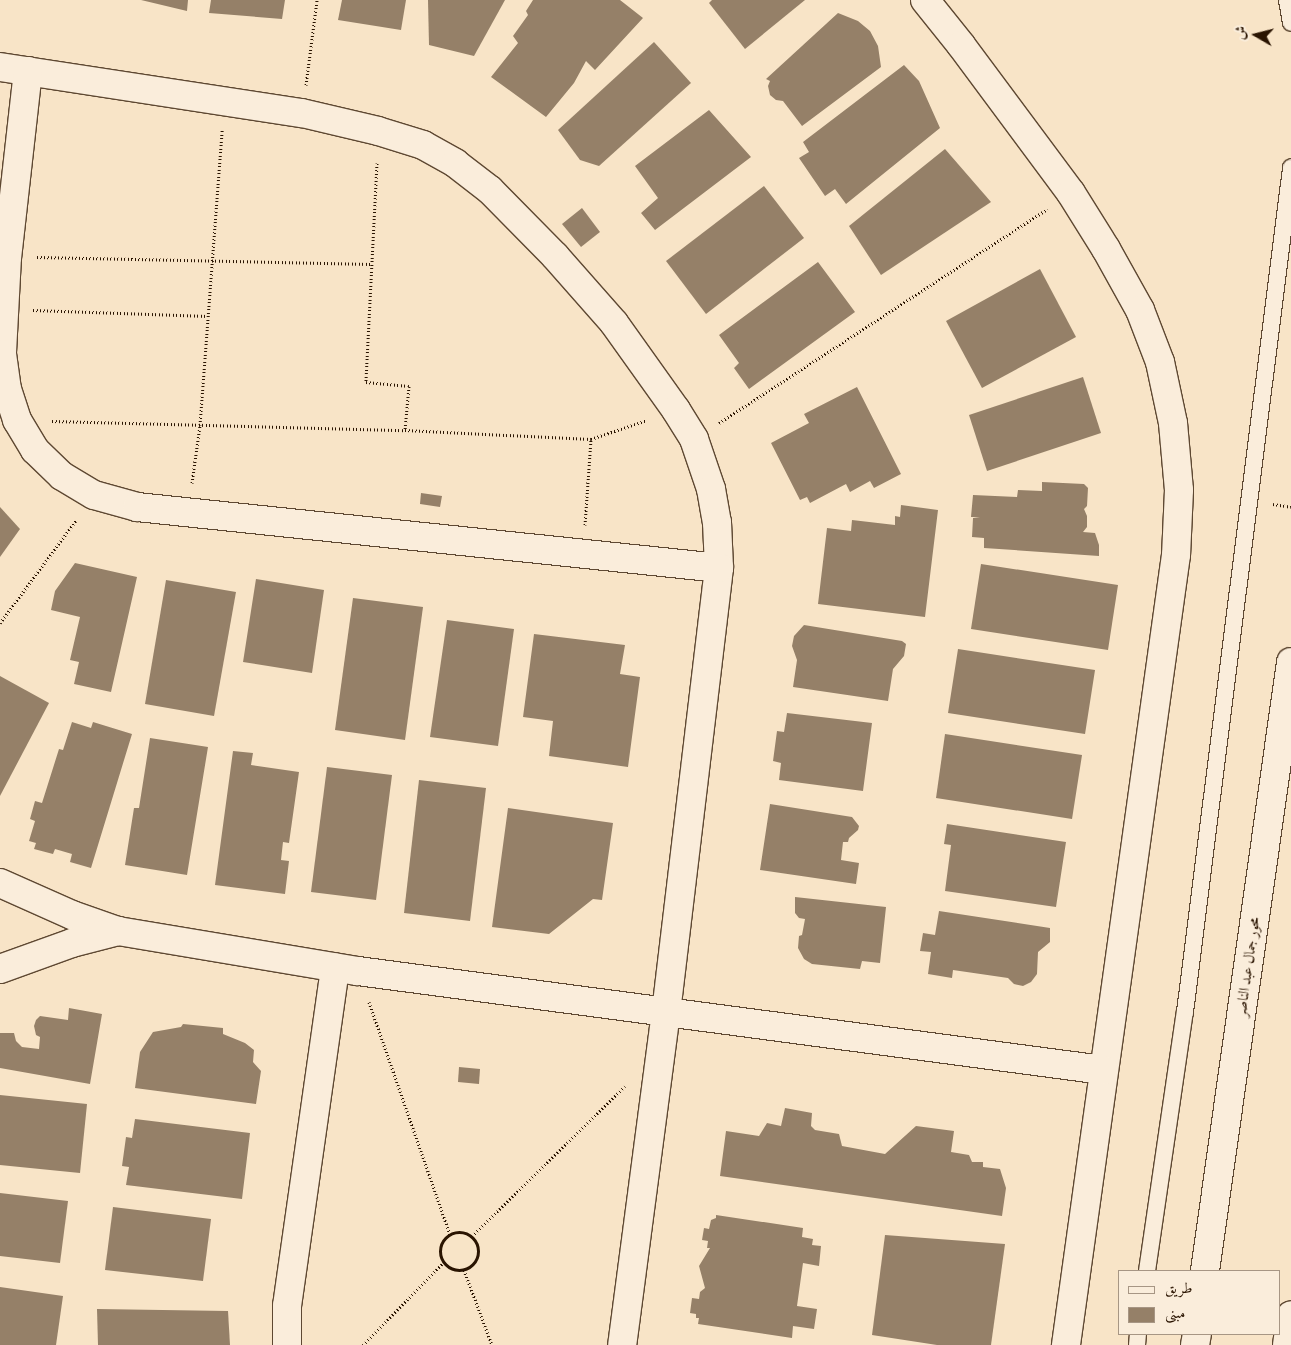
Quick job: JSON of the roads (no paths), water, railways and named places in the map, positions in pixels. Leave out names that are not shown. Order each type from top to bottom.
[{"type":"street","points":[[925,0],[961,44],[1071,193],[1106,249],[1140,310],[1160,362],[1173,423],[1179,490],[1176,554],[1171,598],[1103,1070],[1066,1345]]},
{"type":"street","points":[[0,67],[302,113],[378,131],[423,145],[455,163],[490,190],[555,256],[614,323],[676,410],[694,439],[711,489],[717,522],[719,568],[666,1012],[622,1345]]},
{"type":"street","points":[[28,71],[7,257],[2,354],[7,389],[17,420],[35,450],[62,476],[94,495],[137,507],[719,568]]},
{"type":"street","name":"محور جمال عبد الناصر","points":[[1205,1270],[1291,662]]},
{"type":"street","points":[[0,883],[72,915],[118,931],[347,969],[1103,1070]]},
{"type":"street","points":[[0,969],[72,943],[118,931]]},
{"type":"street","points":[[286,1345],[286,1306],[347,969]]},
{"type":"street","points":[[1287,1345],[1291,1315]]},
{"type":"lane","points":[[1288,0],[1291,23]]},
{"type":"lane","points":[[1147,1270],[1185,1012],[1291,168]]}]
